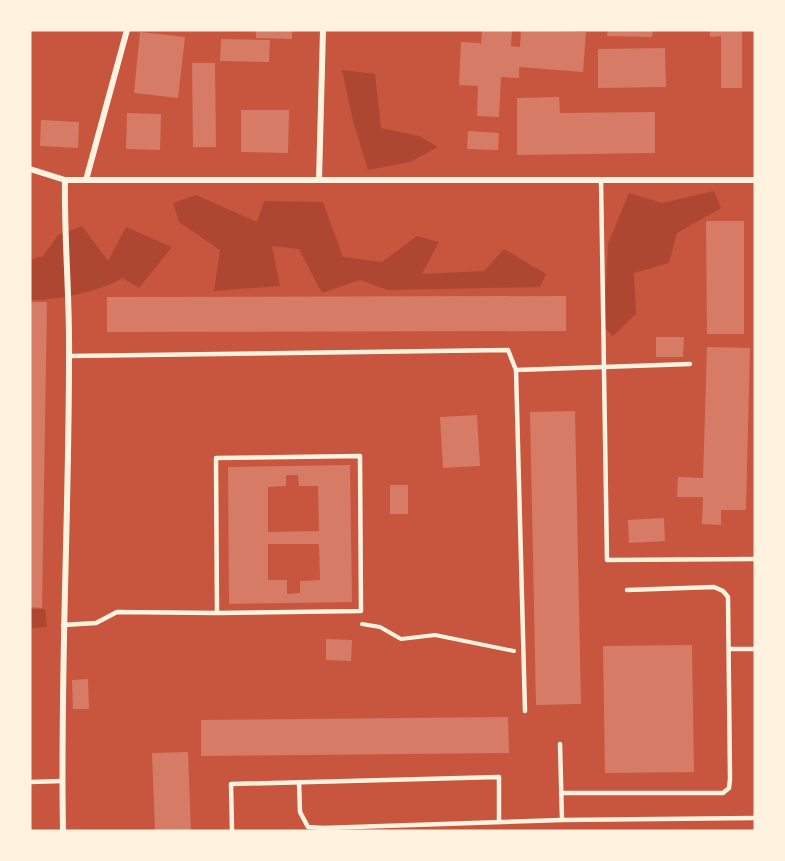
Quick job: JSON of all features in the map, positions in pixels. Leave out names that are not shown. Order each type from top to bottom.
[{"type":"street","points":[[86,180],[127,30]]},
{"type":"street","points":[[319,180],[323,30]]},
{"type":"street","points":[[30,170],[63,180],[755,180]]},
{"type":"street","points":[[63,180],[69,356],[63,831]]},
{"type":"lane","points":[[601,180],[607,560],[755,559]]},
{"type":"lane","points":[[69,356],[508,350],[516,370],[525,711]]},
{"type":"lane","points":[[516,370],[690,364]]},
{"type":"lane","points":[[64,623],[96,624],[117,612],[217,613],[361,611],[360,456],[216,458],[217,613]]},
{"type":"lane","points":[[561,794],[723,792],[729,788],[728,597],[723,591],[714,587],[627,590]]},
{"type":"lane","points":[[729,649],[755,649]]},
{"type":"lane","points":[[560,744],[562,820]]},
{"type":"lane","points":[[232,831],[231,784],[498,777],[499,822]]},
{"type":"lane","points":[[30,782],[62,781]]},
{"type":"lane","points":[[298,782],[300,812],[308,827],[323,829],[562,820],[755,818]]},
{"type":"path","points":[[351,611],[360,624],[374,624],[401,639],[419,638],[429,634],[523,653]]},
{"type":"shaded area","points":[[342,70],[375,74],[381,128],[419,136],[438,147],[410,162],[368,170],[353,121]]},
{"type":"shaded area","points":[[714,191],[721,208],[677,233],[669,263],[634,273],[636,314],[613,336],[604,327],[608,244],[629,193],[662,203]]},
{"type":"shaded area","points":[[196,195],[257,222],[264,201],[323,202],[343,257],[382,262],[417,236],[439,242],[422,274],[484,271],[504,249],[546,274],[540,287],[388,290],[360,280],[322,293],[299,249],[272,246],[280,286],[214,291],[220,250],[179,222],[173,203]]},
{"type":"shaded area","points":[[82,226],[108,261],[126,227],[172,247],[139,288],[123,278],[78,294],[53,299],[30,300],[30,260],[43,256],[58,235]]},
{"type":"shaded area","points":[[30,609],[45,609],[47,627],[30,628]]},
{"type":"building","points":[[256,30],[292,30],[292,39],[256,38]]},
{"type":"building","points":[[482,30],[512,30],[511,46],[520,47],[521,30],[586,32],[583,72],[519,67],[519,78],[501,77],[499,117],[477,116],[478,86],[459,85],[461,42],[480,43],[481,45]]},
{"type":"building","points":[[608,30],[653,30],[652,37],[607,36]]},
{"type":"building","points":[[710,30],[742,30],[742,88],[721,88],[721,36],[710,37]]},
{"type":"building","points":[[140,32],[185,37],[178,98],[134,93]]},
{"type":"building","points":[[221,39],[270,40],[269,62],[220,61]]},
{"type":"building","points":[[665,48],[666,87],[598,88],[598,49]]},
{"type":"building","points":[[192,63],[215,63],[216,147],[193,147]]},
{"type":"building","points":[[559,97],[560,113],[655,112],[655,153],[517,155],[517,98]]},
{"type":"building","points":[[241,110],[289,110],[288,153],[241,152]]},
{"type":"building","points":[[127,113],[161,114],[160,150],[126,149]]},
{"type":"building","points":[[41,120],[79,122],[78,148],[40,146]]},
{"type":"building","points":[[468,131],[499,133],[498,150],[467,149]]},
{"type":"building","points":[[706,221],[744,221],[744,334],[707,334]]},
{"type":"building","points":[[566,296],[566,331],[107,332],[107,297]]},
{"type":"building","points":[[30,302],[47,302],[42,608],[30,607]]},
{"type":"building","points":[[656,337],[684,337],[683,357],[656,357]]},
{"type":"building","points":[[707,347],[750,348],[746,510],[721,510],[721,525],[702,524],[703,497],[677,497],[678,477],[703,478]]},
{"type":"building","points":[[575,411],[581,704],[536,705],[530,412]]},
{"type":"building","points":[[477,415],[480,466],[443,468],[440,417]]},
{"type":"building","points":[[350,465],[352,602],[229,604],[228,467]],"holes":[[[286,475],[298,475],[299,486],[318,486],[319,531],[268,532],[268,487],[286,486]],[[268,544],[319,544],[320,580],[300,581],[300,593],[287,594],[287,580],[268,580]]]},
{"type":"building","points":[[390,485],[408,485],[408,514],[390,514]]},
{"type":"building","points":[[664,518],[665,541],[629,543],[628,520]]},
{"type":"building","points":[[326,639],[352,640],[351,661],[326,660]]},
{"type":"building","points":[[692,645],[694,772],[605,773],[603,646]]},
{"type":"building","points":[[88,679],[89,709],[73,709],[72,680]]},
{"type":"building","points":[[508,717],[509,753],[201,756],[201,720]]},
{"type":"building","points":[[188,752],[191,831],[155,831],[152,753]]}]
